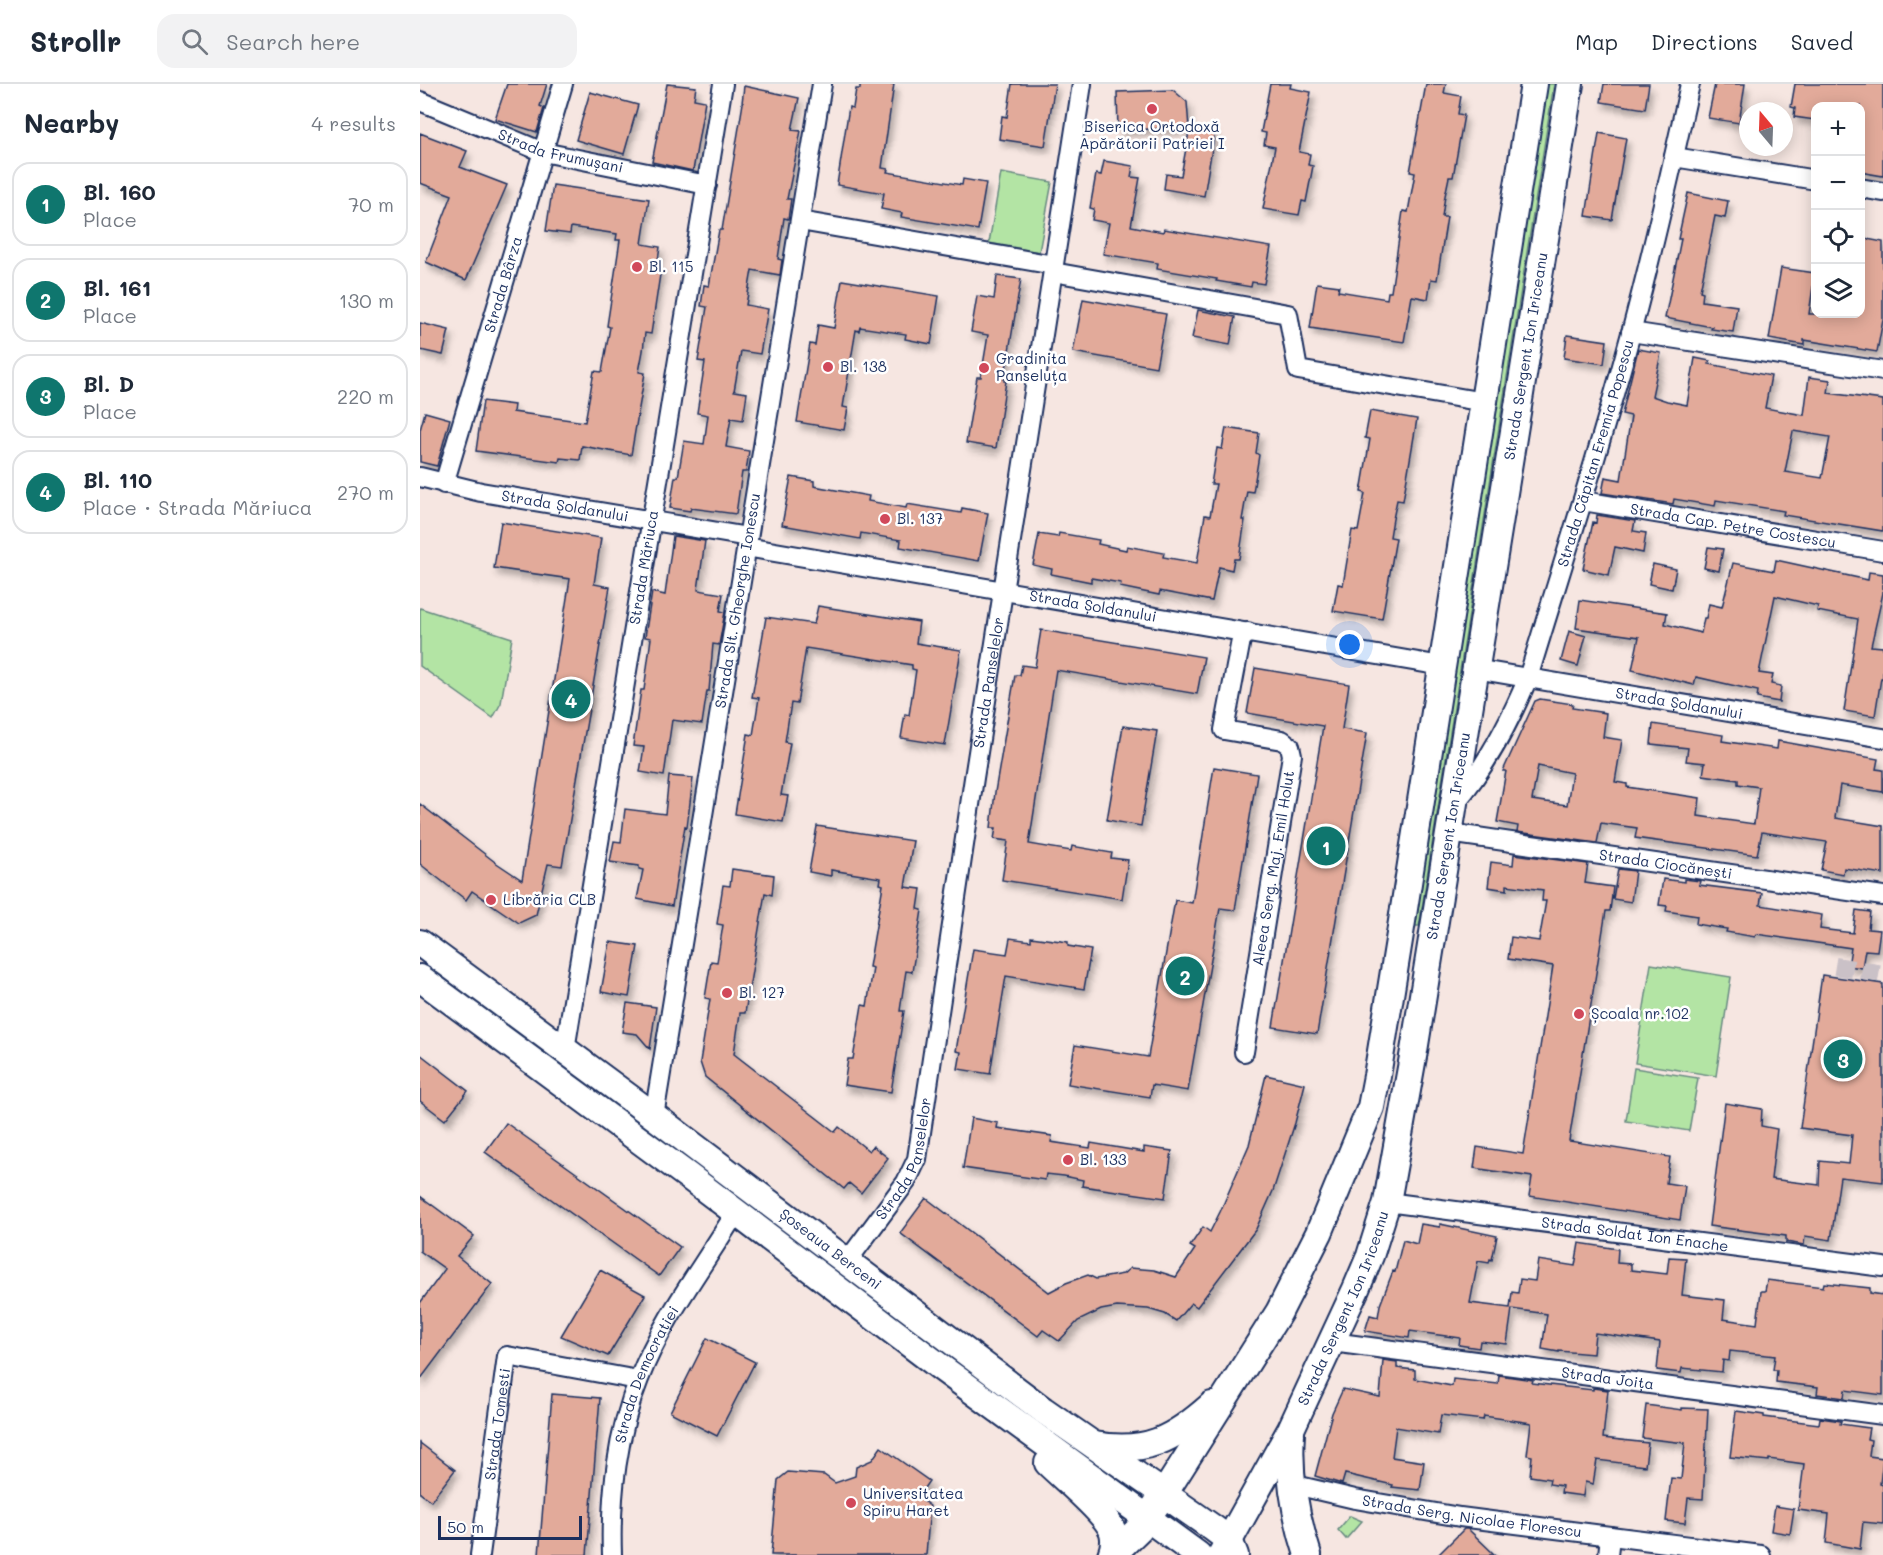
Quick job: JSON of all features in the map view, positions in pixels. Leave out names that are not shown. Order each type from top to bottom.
[{"type":"main road","points":[[1111,1555],[1130,1539],[1147,1519],[1279,1312],[1326,1218],[1371,1107],[1534,84]]},
{"type":"main road","name":"Strada Sergent Ion Iriceanu","points":[[1222,1546],[1291,1429],[1370,1256],[1387,1202],[1400,1140],[1570,84]]},
{"type":"main road","name":"Șoseaua Berceni","points":[[420,943],[654,1116],[846,1263],[1092,1445],[1164,1494],[1222,1546]]},
{"type":"main road","name":"Șoseaua Berceni","points":[[420,978],[1009,1418],[1198,1555]]},
{"type":"main road","points":[[831,1284],[846,1263]]},
{"type":"main road","points":[[1092,1445],[1128,1449],[1155,1444],[1184,1427],[1230,1388]]},
{"type":"main road","points":[[1009,1418],[1024,1440],[1105,1519],[1114,1536],[1111,1555]]},
{"type":"main road","points":[[1291,1429],[1291,1484],[1299,1526],[1308,1555]]},
{"type":"main road","points":[[1164,1494],[1179,1516],[1222,1546]]},
{"type":"main road","points":[[1147,1519],[1179,1516]]},
{"type":"street","name":"Strada Bârza","points":[[444,484],[563,84]]},
{"type":"street","name":"Strada Măriuca","points":[[565,1050],[723,84]]},
{"type":"street","name":"Strada Slt. Gheorghe Ionescu","points":[[654,1116],[822,84]]},
{"type":"street","name":"Strada Panselelor","points":[[846,1263],[906,1182],[917,1159],[1082,84]]},
{"type":"street","name":"Strada Căpitan Eremia Popescu","points":[[1454,805],[1489,757],[1517,703],[1527,678],[1583,501],[1631,332],[1690,84]]},
{"type":"street","name":"Strada Frumușani","points":[[420,101],[543,152],[707,185]]},
{"type":"street","points":[[1674,157],[1811,179]]},
{"type":"street","points":[[1865,189],[1883,192]]},
{"type":"street","points":[[800,221],[1288,314],[1298,370],[1484,402]]},
{"type":"street","points":[[1631,332],[1883,371]]},
{"type":"street","name":"Strada Șoldanului","points":[[420,477],[481,492],[652,521],[747,542],[1003,591],[1442,666]]},
{"type":"street","name":"Strada Cap. Petre Costescu","points":[[1583,501],[1883,551]]},
{"type":"street","name":"Aleea Serg. Maj. Emil Holut","points":[[1244,1052],[1292,752],[1290,746],[1282,740],[1224,730],[1241,640],[1248,633]]},
{"type":"street","name":"Strada Șoldanului","points":[[1475,669],[1883,738]]},
{"type":"street","name":"Strada Ciocănești","points":[[1449,833],[1883,896]]},
{"type":"street","name":"Strada Soldat Ion Enache","points":[[1387,1202],[1883,1267]]},
{"type":"street","name":"Strada Democrației","points":[[612,1555],[614,1486],[626,1422],[638,1380],[669,1319],[736,1212]]},
{"type":"street","name":"Strada Joița","points":[[1332,1342],[1883,1415]]},
{"type":"street","name":"Strada Tomești","points":[[480,1555],[507,1356],[638,1380]]},
{"type":"street","name":"Strada Serg. Nicolae Florescu","points":[[1291,1484],[1416,1510],[1761,1555]]},
{"type":"street","points":[[1608,1555],[1610,1536]]},
{"type":"green space","points":[[1548,84],[1554,84],[1419,926],[1414,926]]},
{"type":"green space","points":[[1001,173],[1052,182],[1039,252],[989,243]]},
{"type":"green space","points":[[420,608],[512,638],[501,703],[493,718],[420,666]]},
{"type":"green space","points":[[1651,964],[1731,977],[1716,1076],[1635,1063]]},
{"type":"green space","points":[[1634,1068],[1698,1078],[1689,1131],[1626,1121]]},
{"type":"green space","points":[[1350,1516],[1362,1521],[1346,1539],[1338,1530]]},
{"type":"building","points":[[507,84],[547,84],[540,106],[544,108],[537,132],[495,119]]},
{"type":"building","points":[[667,84],[696,87],[694,99],[705,101],[693,171],[652,162]]},
{"type":"building","points":[[860,84],[894,84],[882,168],[888,169],[887,172],[962,185],[963,179],[986,183],[978,230],[901,217],[902,213],[881,209],[884,193],[837,185],[849,107],[853,108],[856,89],[860,89]]},
{"type":"building","points":[[1012,84],[1055,84],[1045,146],[999,139],[1002,116],[1007,117]]},
{"type":"building","points":[[1270,84],[1291,84],[1290,88],[1311,92],[1299,152],[1310,154],[1308,165],[1313,166],[1306,202],[1302,201],[1299,215],[1263,209],[1275,147],[1264,145],[1266,133],[1261,132]]},
{"type":"building","points":[[1426,84],[1446,84],[1444,93],[1461,96],[1458,114],[1464,115],[1453,177],[1449,177],[1445,196],[1442,217],[1447,217],[1437,280],[1431,279],[1428,299],[1412,296],[1404,342],[1310,328],[1317,283],[1339,286],[1338,291],[1387,299],[1388,292],[1391,292],[1403,211],[1408,212],[1415,173],[1410,172]]},
{"type":"building","points":[[1604,84],[1649,84],[1645,109],[1601,102]]},
{"type":"building","points":[[1715,84],[1745,84],[1742,102],[1739,102],[1739,123],[1708,118]]},
{"type":"building","points":[[1795,84],[1883,84],[1883,176],[1865,173],[1865,102],[1811,102],[1811,119],[1794,117],[1795,108],[1792,102]]},
{"type":"building","points":[[744,86],[799,98],[792,130],[801,131],[787,199],[791,199],[788,219],[784,218],[778,259],[782,260],[780,275],[752,270],[746,305],[768,309],[760,354],[741,351],[734,391],[747,393],[743,420],[731,418],[726,447],[749,451],[746,472],[742,472],[736,514],[691,508],[690,511],[670,508],[684,441],[704,444],[708,415],[697,413],[705,362],[698,361],[707,307],[701,306],[704,285],[709,286],[719,230],[722,230]]},
{"type":"building","name":"Biserica Ortodoxă Apărătorii Patriei I","points":[[1173,90],[1187,102],[1189,128],[1118,130],[1117,92]]},
{"type":"building","points":[[590,92],[638,105],[624,154],[576,140]]},
{"type":"building","points":[[1190,126],[1215,130],[1204,196],[1164,189],[1166,174],[1181,176]]},
{"type":"building","points":[[420,133],[467,151],[460,167],[507,185],[466,280],[426,262],[452,195],[420,183]]},
{"type":"building","points":[[1599,133],[1626,138],[1612,220],[1586,216]]},
{"type":"building","points":[[1104,161],[1133,166],[1131,177],[1140,178],[1131,226],[1163,232],[1164,229],[1271,247],[1264,284],[1252,282],[1251,287],[1216,281],[1217,279],[1157,269],[1158,263],[1103,254],[1109,223],[1092,220],[1094,209],[1090,208],[1096,174],[1101,175]]},
{"type":"building","points":[[553,185],[649,199],[642,244],[660,247],[657,267],[661,268],[651,334],[645,333],[639,372],[645,373],[631,455],[582,446],[580,460],[560,458],[559,462],[476,451],[483,401],[514,405],[513,412],[585,422],[594,371],[602,372],[610,327],[607,326],[620,240],[616,240],[617,234],[571,227],[570,234],[546,231]]},
{"type":"building","points":[[1688,193],[1728,201],[1725,218],[1715,216],[1700,291],[1703,292],[1702,301],[1737,306],[1733,332],[1665,318]]},
{"type":"building","points":[[1865,239],[1883,242],[1883,320],[1877,352],[1804,340],[1804,345],[1769,339],[1781,268],[1811,272],[1809,314],[1811,318],[1865,318]]},
{"type":"building","points":[[997,276],[1021,279],[1004,381],[1006,381],[996,448],[966,443],[977,377],[981,377],[988,335],[971,332],[977,296],[994,299]]},
{"type":"building","name":"Bl. 138","points":[[842,280],[939,296],[931,344],[905,339],[906,334],[860,327],[859,331],[856,330],[843,407],[848,408],[844,430],[797,422],[810,344],[815,345],[818,325],[834,328]]},
{"type":"building","points":[[1083,299],[1166,314],[1156,367],[1073,352]]},
{"type":"building","points":[[1198,310],[1235,317],[1230,345],[1192,338]]},
{"type":"building","points":[[420,323],[449,330],[443,355],[420,350]]},
{"type":"building","points":[[1567,335],[1607,341],[1604,364],[1564,358]]},
{"type":"building","points":[[1638,349],[1661,353],[1652,396],[1667,401],[1687,405],[1695,358],[1710,361],[1709,364],[1771,376],[1765,408],[1804,415],[1809,377],[1830,380],[1828,393],[1883,400],[1883,531],[1783,515],[1784,511],[1716,500],[1715,506],[1674,499],[1673,504],[1602,493],[1605,477],[1621,480],[1631,416],[1622,414]],"holes":[[[1793,431],[1830,437],[1822,478],[1785,472]]]},
{"type":"building","points":[[1370,411],[1417,419],[1403,501],[1397,500],[1393,519],[1390,537],[1396,538],[1382,619],[1333,611],[1338,584],[1343,585],[1352,530],[1358,531],[1365,493],[1361,492],[1370,439],[1365,438]]},
{"type":"building","points":[[425,412],[450,419],[437,466],[420,462],[420,430]]},
{"type":"building","points":[[1226,428],[1259,433],[1256,453],[1259,455],[1253,492],[1247,491],[1239,559],[1234,559],[1232,570],[1219,567],[1212,601],[1160,591],[1159,595],[1120,587],[1121,583],[1091,578],[1091,582],[1051,574],[1052,569],[1033,565],[1039,534],[1058,537],[1059,533],[1099,540],[1098,544],[1126,550],[1127,546],[1164,553],[1163,557],[1197,563],[1205,515],[1210,516],[1216,484],[1211,484],[1217,448],[1222,449]]},
{"type":"building","name":"Bl. 137","points":[[791,477],[814,481],[814,486],[869,496],[868,501],[906,508],[907,504],[961,513],[962,508],[988,513],[979,561],[900,547],[901,540],[861,533],[860,539],[782,525]]},
{"type":"building","points":[[1597,515],[1635,521],[1633,531],[1646,533],[1643,553],[1615,547],[1609,575],[1583,569],[1593,522],[1596,523]]},
{"type":"building","points":[[501,522],[601,538],[594,584],[610,587],[562,866],[548,864],[536,915],[519,923],[472,891],[466,900],[420,864],[420,804],[522,880],[570,579],[494,568]]},
{"type":"building","points":[[673,536],[705,541],[698,590],[723,594],[720,611],[725,612],[719,645],[713,644],[709,691],[707,691],[702,724],[672,720],[664,776],[640,772],[644,747],[633,746],[651,638],[645,637],[652,592],[665,595]]},
{"type":"building","points":[[1708,547],[1723,549],[1719,571],[1704,568]]},
{"type":"building","points":[[1776,560],[1868,580],[1869,572],[1883,574],[1883,593],[1871,646],[1883,647],[1883,678],[1881,678],[1875,716],[1844,711],[1858,619],[1817,611],[1818,606],[1775,596],[1759,673],[1773,675],[1771,684],[1781,686],[1779,702],[1757,698],[1758,691],[1696,677],[1694,685],[1632,670],[1639,637],[1576,628],[1580,600],[1667,613],[1665,624],[1701,633],[1709,604],[1722,607],[1733,563],[1774,571]]},
{"type":"building","points":[[1653,564],[1676,569],[1672,589],[1649,584]]},
{"type":"building","points":[[818,606],[919,622],[916,643],[961,650],[945,745],[901,738],[905,714],[909,715],[916,670],[912,669],[912,665],[806,648],[797,704],[791,703],[785,742],[790,743],[781,795],[788,796],[783,822],[735,814],[748,734],[753,735],[759,698],[752,697],[766,617],[814,624]]},
{"type":"building","points":[[1041,630],[1204,657],[1197,694],[1056,670],[1029,844],[1071,851],[1072,846],[1112,853],[1111,858],[1128,860],[1122,899],[1002,880],[1008,841],[994,839],[996,828],[991,828],[995,792],[1015,675],[1020,675],[1022,665],[1035,667]]},
{"type":"building","points":[[1569,631],[1586,636],[1578,666],[1561,661]]},
{"type":"building","points":[[1255,668],[1349,684],[1342,729],[1367,733],[1317,1034],[1273,1027],[1323,726],[1247,713]]},
{"type":"building","points":[[1540,699],[1573,704],[1572,708],[1606,713],[1603,737],[1622,740],[1615,782],[1627,784],[1627,787],[1700,798],[1698,816],[1754,824],[1759,787],[1738,784],[1738,780],[1703,775],[1705,763],[1686,761],[1688,748],[1651,744],[1653,724],[1723,735],[1722,741],[1777,749],[1778,741],[1878,759],[1876,769],[1883,770],[1883,792],[1840,785],[1835,818],[1883,826],[1883,874],[1844,868],[1843,874],[1821,870],[1827,842],[1762,832],[1757,855],[1635,838],[1637,828],[1601,823],[1597,843],[1517,832],[1518,826],[1497,822],[1506,771],[1503,771],[1535,701]],"holes":[[[1538,766],[1572,773],[1567,805],[1532,800]]]},
{"type":"building","points":[[1123,726],[1157,731],[1141,826],[1107,820]]},
{"type":"building","points":[[1214,767],[1257,774],[1235,910],[1220,908],[1188,1091],[1152,1085],[1150,1097],[1068,1084],[1075,1045],[1148,1057],[1175,900],[1192,903]]},
{"type":"building","points":[[669,776],[693,778],[687,827],[685,826],[672,906],[637,899],[643,870],[639,869],[639,866],[610,862],[614,841],[621,842],[625,809],[665,814]]},
{"type":"building","points":[[817,826],[913,841],[905,887],[921,889],[918,909],[922,910],[912,972],[906,971],[900,1011],[904,1011],[891,1092],[844,1085],[848,1059],[853,1059],[862,1005],[867,1006],[873,968],[869,967],[883,885],[880,884],[881,878],[831,870],[831,876],[809,872]]},
{"type":"building","points":[[1514,854],[1588,864],[1585,883],[1613,887],[1610,911],[1606,911],[1569,1141],[1670,1157],[1666,1183],[1685,1186],[1680,1220],[1529,1196],[1532,1177],[1474,1168],[1477,1147],[1523,1154],[1553,966],[1508,959],[1511,937],[1539,941],[1546,901],[1542,901],[1543,890],[1507,885],[1507,890],[1488,887],[1491,862],[1513,865]]},
{"type":"building","name":"Bl. 127","points":[[732,869],[774,875],[772,895],[765,893],[745,1013],[740,1013],[734,1054],[835,1132],[839,1127],[869,1151],[873,1146],[888,1158],[861,1193],[849,1183],[844,1189],[705,1077],[700,1062],[710,999],[705,998],[711,961],[717,962],[723,925],[717,924],[723,885],[730,886]]},
{"type":"building","points":[[1618,869],[1635,871],[1631,902],[1613,899]]},
{"type":"building","points":[[1663,879],[1684,882],[1684,879],[1700,881],[1699,885],[1762,893],[1760,905],[1822,915],[1820,929],[1853,933],[1856,910],[1870,912],[1868,929],[1880,930],[1877,951],[1865,950],[1862,968],[1848,966],[1851,948],[1756,934],[1755,937],[1696,924],[1697,916],[1666,911],[1667,906],[1659,905]]},
{"type":"building","points":[[1031,937],[1068,942],[1068,946],[1091,950],[1084,989],[1006,976],[990,1074],[958,1069],[961,1052],[956,1051],[973,949],[1007,954],[1010,938],[1031,941]]},
{"type":"building","points":[[610,942],[638,946],[629,997],[601,992]]},
{"type":"building","points":[[1822,975],[1883,984],[1883,1182],[1840,1177],[1831,1240],[1805,1236],[1804,1245],[1786,1242],[1786,1236],[1709,1226],[1725,1103],[1762,1109],[1761,1126],[1777,1129],[1771,1179],[1819,1185],[1820,1161],[1849,1164],[1852,1135],[1800,1128]]},
{"type":"building","points":[[627,1003],[656,1007],[650,1049],[637,1034],[622,1032]]},
{"type":"building","points":[[420,1054],[468,1091],[445,1120],[420,1101]]},
{"type":"building","points":[[1266,1075],[1305,1084],[1273,1191],[1256,1229],[1197,1307],[1191,1303],[1176,1321],[1165,1314],[1148,1309],[1117,1307],[1101,1310],[1078,1321],[1059,1341],[1043,1330],[1038,1336],[900,1233],[926,1198],[1049,1292],[1088,1275],[1096,1279],[1123,1274],[1130,1268],[1154,1270],[1176,1277],[1195,1249],[1190,1246],[1203,1227],[1210,1232],[1220,1212],[1249,1145]]},
{"type":"building","name":"Bl. 133","points":[[971,1118],[998,1123],[997,1128],[1052,1136],[1051,1142],[1090,1148],[1091,1143],[1144,1152],[1144,1147],[1172,1151],[1165,1198],[1082,1186],[1083,1180],[1064,1176],[1046,1174],[1045,1180],[963,1168]]},
{"type":"building","points":[[506,1123],[680,1247],[659,1276],[485,1152]]},
{"type":"building","points":[[420,1196],[474,1236],[457,1256],[492,1284],[420,1380],[420,1303],[445,1269],[420,1251]]},
{"type":"building","points":[[1421,1224],[1440,1227],[1440,1224],[1497,1236],[1492,1260],[1490,1259],[1489,1263],[1478,1261],[1470,1303],[1510,1308],[1512,1292],[1518,1293],[1520,1279],[1535,1281],[1538,1260],[1575,1266],[1579,1243],[1618,1249],[1617,1263],[1631,1264],[1631,1270],[1667,1274],[1669,1257],[1686,1258],[1682,1295],[1725,1300],[1723,1319],[1757,1324],[1761,1291],[1765,1291],[1767,1280],[1823,1287],[1824,1283],[1870,1288],[1870,1293],[1883,1295],[1883,1395],[1845,1390],[1844,1398],[1817,1394],[1818,1387],[1776,1382],[1777,1370],[1773,1370],[1775,1356],[1730,1351],[1729,1361],[1723,1360],[1722,1372],[1682,1368],[1681,1373],[1657,1370],[1660,1342],[1595,1333],[1593,1354],[1542,1349],[1547,1314],[1512,1309],[1507,1344],[1480,1341],[1479,1348],[1459,1345],[1460,1338],[1410,1331],[1409,1338],[1365,1331],[1370,1315],[1378,1317],[1380,1305],[1393,1271],[1395,1272],[1403,1240],[1417,1244]]},
{"type":"building","points":[[600,1270],[645,1295],[608,1356],[561,1336]]},
{"type":"building","points":[[707,1338],[755,1362],[717,1436],[670,1412]]},
{"type":"building","points":[[1383,1360],[1397,1362],[1397,1368],[1415,1370],[1415,1379],[1452,1386],[1453,1379],[1498,1384],[1499,1375],[1533,1380],[1532,1383],[1608,1390],[1603,1438],[1648,1443],[1645,1466],[1597,1460],[1593,1484],[1585,1482],[1583,1496],[1561,1493],[1562,1486],[1549,1484],[1550,1479],[1530,1476],[1532,1456],[1527,1455],[1531,1423],[1484,1416],[1483,1420],[1441,1415],[1438,1434],[1396,1427],[1392,1457],[1424,1462],[1420,1490],[1392,1487],[1393,1485],[1345,1474],[1342,1484],[1315,1476],[1332,1413],[1343,1389],[1380,1397]]},
{"type":"building","points":[[552,1394],[600,1398],[587,1555],[539,1555]]},
{"type":"building","points":[[1646,1405],[1682,1410],[1682,1408],[1708,1409],[1703,1499],[1688,1498],[1685,1523],[1666,1521],[1671,1478],[1681,1479],[1685,1443],[1642,1438]]},
{"type":"building","points":[[1736,1411],[1819,1424],[1820,1418],[1841,1421],[1840,1424],[1869,1428],[1867,1439],[1871,1440],[1869,1456],[1883,1458],[1880,1484],[1883,1485],[1883,1524],[1863,1522],[1860,1549],[1826,1543],[1829,1514],[1798,1510],[1804,1464],[1730,1457]]},
{"type":"building","points":[[420,1443],[455,1470],[431,1501],[420,1493]]},
{"type":"building","name":"Universitatea Spiru Haret","points":[[881,1447],[929,1481],[924,1488],[923,1501],[930,1506],[926,1555],[771,1555],[778,1480],[788,1472],[824,1475],[835,1483],[855,1476],[856,1467],[872,1460]]},
{"type":"building","points":[[1775,1506],[1794,1509],[1790,1534],[1771,1531]]},
{"type":"building","points":[[1464,1529],[1468,1529],[1495,1555],[1438,1555]]},
{"type":"tunnel","points":[[1835,966],[1883,974]]},
{"type":"place","name":"Biserica Ortodoxă Apărătorii Patriei I","points":[[1152,109]]},
{"type":"place","name":"Bl. 115","points":[[637,267]]},
{"type":"place","name":"Bl. 138","points":[[828,367]]},
{"type":"place","name":"Gradinita Panseluța","points":[[984,368]]},
{"type":"place","name":"Bl. 137","points":[[885,519]]},
{"type":"place","name":"Bl. 110","points":[[571,699]]},
{"type":"place","name":"Bl. 160","points":[[1326,846]]},
{"type":"place","name":"Librăria CLB","points":[[491,900]]},
{"type":"place","name":"Bl. 161","points":[[1185,976]]},
{"type":"place","name":"Bl. 127","points":[[727,993]]},
{"type":"place","name":"Școala nr.102","points":[[1579,1014]]},
{"type":"place","name":"Bl. D","points":[[1843,1059]]},
{"type":"place","name":"Bl. 133","points":[[1068,1160]]},
{"type":"place","name":"Universitatea Spiru Haret","points":[[851,1503]]}]
